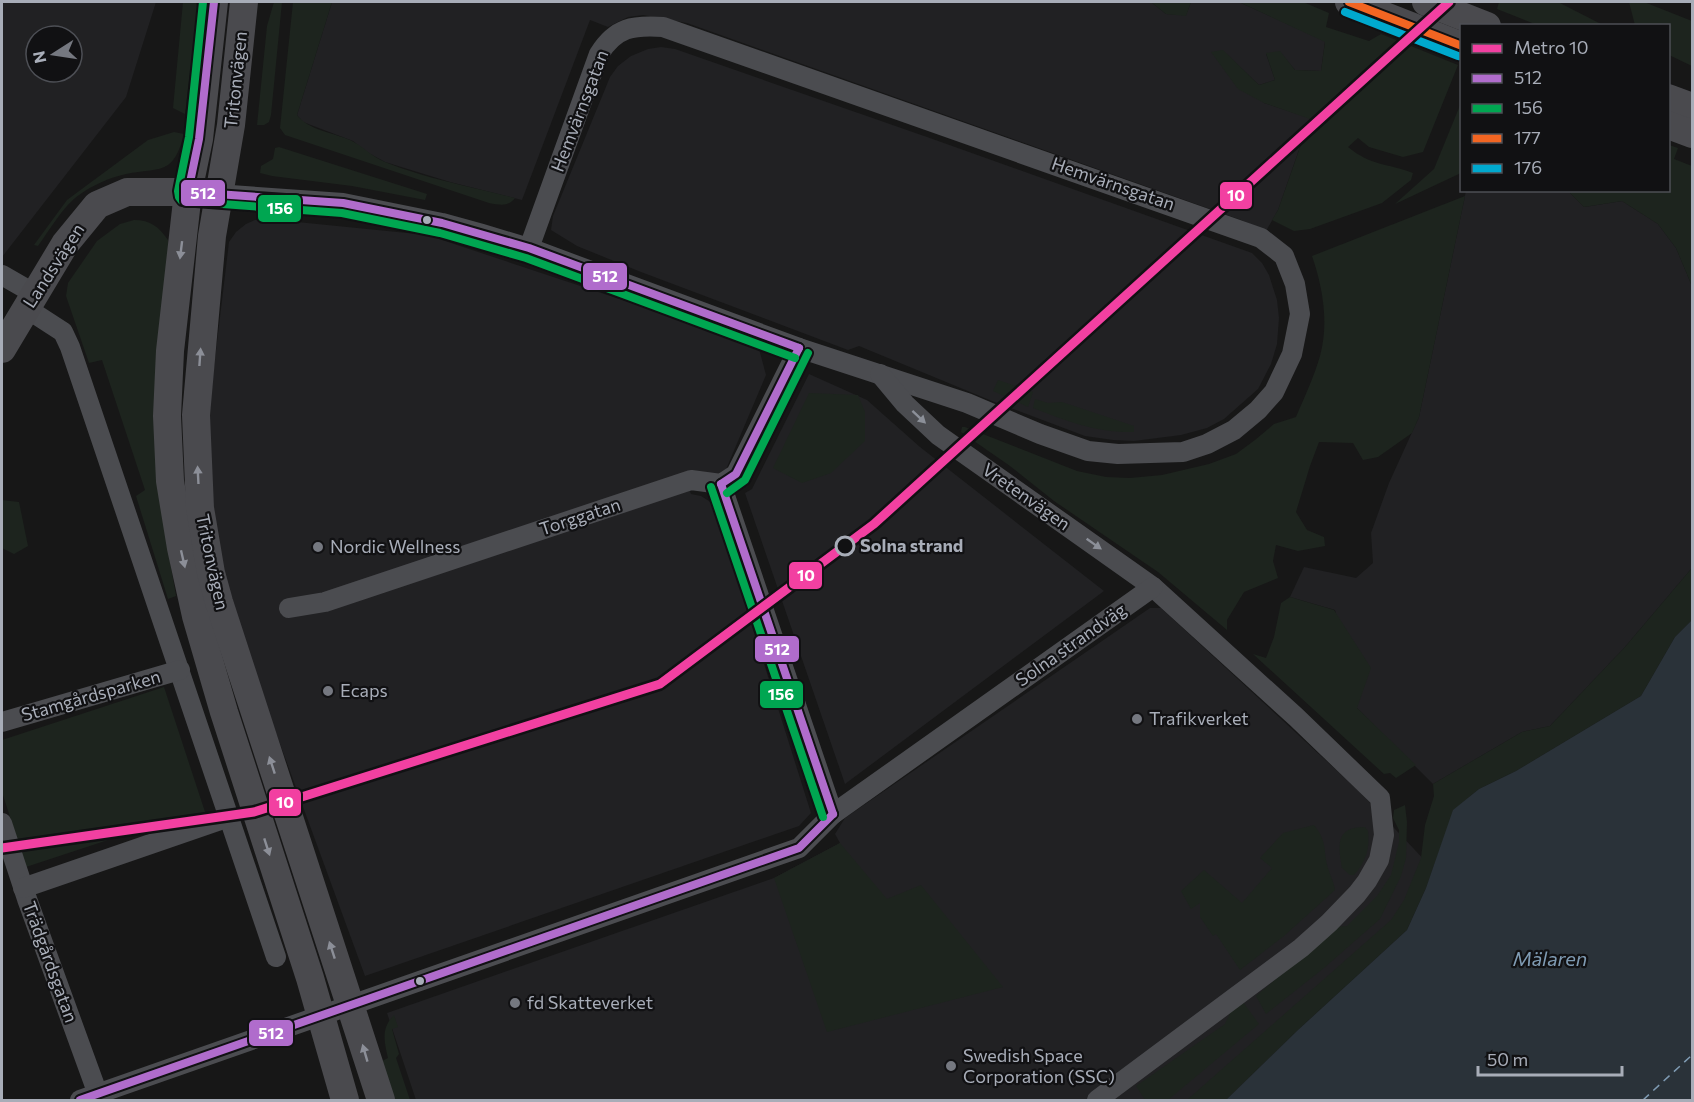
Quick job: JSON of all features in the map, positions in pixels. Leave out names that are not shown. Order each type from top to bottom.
[{"type":"street","name":"Tritonvägen","points":[[214,2],[199,139],[188,192],[170,351],[167,416],[170,481],[181,548],[196,616],[224,712],[322,1016],[345,1101]]},
{"type":"street","name":"Tritonvägen","points":[[244,2],[231,125],[212,236],[196,415],[198,478],[204,540],[219,602],[381,1101]]},
{"type":"street","points":[[1349,2],[1460,46]]},
{"type":"street","points":[[1426,2],[1481,24]]},
{"type":"street","name":"Hemvärnsgatan","points":[[529,248],[599,54],[609,39],[626,29],[641,26],[663,27],[1242,230],[1261,238],[1284,256],[1295,284],[1300,314],[1292,354],[1274,392],[1258,410],[1234,430],[1208,444],[1183,452],[1118,454],[1088,452],[967,403],[880,374]]},
{"type":"street","points":[[1670,99],[1692,107]]},
{"type":"street","points":[[1670,126],[1692,134]]},
{"type":"street","name":"Landsvägen","points":[[2,349],[72,232],[97,205],[128,192],[188,192]]},
{"type":"street","points":[[188,192],[343,203],[442,223],[529,248],[799,348],[880,374]]},
{"type":"street","points":[[2,275],[63,332],[70,347],[276,957]]},
{"type":"street","points":[[799,348],[736,474],[721,484],[833,814]]},
{"type":"street","name":"Vretenvägen","points":[[880,374],[905,404],[938,435],[1153,587]]},
{"type":"street","name":"Torggatan","points":[[289,608],[325,602],[692,480],[721,484]]},
{"type":"street","points":[[1097,1101],[1301,948],[1329,923],[1367,881],[1379,860],[1384,835],[1380,798],[1296,717],[1153,587]]},
{"type":"street","name":"Solna strandväg","points":[[93,1099],[351,1005],[799,848],[833,814],[1153,587]]},
{"type":"street","name":"Stamgårdsparken","points":[[2,722],[180,670]]},
{"type":"street","points":[[23,888],[229,817]]},
{"type":"street","name":"Trädgårdsgatan","points":[[2,823],[93,1099]]},
{"type":"shaded area","points":[[2,2],[156,2],[126,97],[2,257]]},
{"type":"shaded area","points":[[183,2],[196,2],[198,8],[185,114],[173,108]]},
{"type":"shaded area","points":[[274,2],[282,2],[271,115],[269,122],[257,125],[267,26]]},
{"type":"shaded area","points":[[293,2],[332,2],[297,115],[302,120],[314,128],[350,140],[380,160],[401,168],[515,198],[507,204],[489,203],[285,135],[280,128]]},
{"type":"shaded area","points":[[332,2],[1151,2],[1166,14],[1186,15],[1191,2],[1239,2],[1325,41],[1321,71],[1295,70],[1280,52],[1266,54],[1275,80],[1259,85],[1223,51],[1264,103],[1310,118],[1278,210],[1266,231],[1241,220],[687,23],[643,15],[628,17],[608,27],[590,20],[522,200],[450,182],[385,162],[353,141],[303,122],[297,115]]},
{"type":"shaded area","points":[[1151,2],[1191,2],[1186,16],[1166,14]]},
{"type":"shaded area","points":[[1239,2],[1303,2],[1329,13],[1326,27],[1369,41],[1381,34],[1458,65],[1423,152],[1403,157],[1369,147],[1358,138],[1348,147],[1364,158],[1413,173],[1411,180],[1382,203],[1310,229],[1294,231],[1272,220],[1278,210],[1310,119],[1264,103],[1238,89],[1211,52],[1223,50],[1259,85],[1275,80],[1266,53],[1280,51],[1295,70],[1321,71],[1325,42]]},
{"type":"shaded area","points":[[1499,2],[1558,2],[1601,24],[1534,24],[1497,9]]},
{"type":"shaded area","points":[[1629,2],[1644,2],[1692,21],[1692,66],[1670,55],[1670,24],[1635,24]]},
{"type":"shaded area","points":[[661,47],[675,49],[1252,253],[1269,275],[1277,300],[1279,318],[1277,344],[1271,364],[1258,389],[1224,419],[1207,428],[1181,435],[1134,441],[1085,436],[992,401],[859,346],[848,350],[577,246],[551,230],[553,216],[610,77],[618,66],[631,56],[648,49]]},
{"type":"shaded area","points":[[1460,105],[1460,173],[1395,204],[1434,169]]},
{"type":"shaded area","points":[[174,132],[184,134],[180,147],[170,163],[157,169],[114,177],[89,188],[73,199],[38,246],[34,245],[67,200],[148,140]]},
{"type":"shaded area","points":[[1670,145],[1678,148],[1674,159],[1692,166],[1692,286],[1676,248],[1658,224],[1622,201],[1584,207],[1570,193],[1670,192]]},
{"type":"shaded area","points":[[279,147],[427,194],[425,200],[352,186],[260,173],[261,166],[273,159],[275,148]]},
{"type":"shaded area","points":[[1466,192],[1570,192],[1584,207],[1622,201],[1658,224],[1676,248],[1692,286],[1692,568],[1625,647],[1550,726],[1522,732],[1433,784],[1357,708],[1335,610],[1290,597],[1304,567],[1356,578],[1373,563],[1371,533],[1389,483],[1419,417]]},
{"type":"shaded area","points":[[1465,196],[1419,417],[1412,433],[1378,457],[1363,460],[1353,443],[1319,442],[1296,512],[1307,530],[1324,537],[1325,546],[1298,551],[1276,545],[1273,561],[1278,578],[1244,592],[1227,620],[1227,630],[1158,572],[1054,501],[1010,466],[961,432],[962,427],[965,427],[1077,471],[1106,477],[1130,478],[1162,475],[1209,464],[1236,454],[1274,424],[1296,417],[1312,380],[1323,344],[1324,306],[1312,256]]},
{"type":"shaded area","points":[[134,220],[154,225],[168,240],[168,550],[176,596],[168,599],[136,496],[145,490],[102,360],[89,363],[66,296],[68,283],[97,241],[120,224]]},
{"type":"shaded area","points":[[255,220],[427,235],[758,345],[766,375],[724,474],[688,486],[691,494],[701,496],[712,503],[718,518],[811,813],[799,826],[365,976],[239,632],[220,569],[207,439],[214,367],[229,242],[236,232]]},
{"type":"shaded area","points":[[809,374],[867,400],[920,447],[1104,591],[845,784],[745,493],[752,489]]},
{"type":"shaded area","points":[[998,380],[1033,392],[1028,407],[993,391]]},
{"type":"shaded area","points":[[809,393],[858,395],[865,412],[865,441],[831,473],[802,483],[773,468]]},
{"type":"shaded area","points":[[1035,399],[1048,403],[1062,402],[1134,426],[1134,432],[1094,428],[1070,422],[1033,408]]},
{"type":"shaded area","points":[[2,500],[19,502],[28,546],[14,554],[2,548]]},
{"type":"shaded area","points":[[1692,568],[1692,620],[1675,637],[1641,696],[1516,771],[1479,789],[1454,810],[1426,888],[1407,930],[1226,1100],[1187,1100],[1391,920],[1404,900],[1421,858],[1425,825],[1434,796],[1433,784],[1522,732],[1550,726],[1625,647]]},
{"type":"shaded area","points":[[1290,597],[1334,610],[1371,668],[1357,708],[1416,765],[1396,778],[1390,773],[1384,774],[1253,654],[1266,658],[1274,637],[1281,603]]},
{"type":"shaded area","points":[[1150,608],[1161,608],[1359,791],[1432,868],[1426,888],[1298,1030],[1226,1100],[416,1100],[387,1013],[774,878],[840,843],[835,834],[845,818]]},
{"type":"shaded area","points":[[164,687],[207,818],[188,824],[184,815],[26,867],[2,792],[2,740]]},
{"type":"shaded area","points":[[1405,805],[1406,858],[1401,876],[1380,919],[1266,1014],[1256,996],[1337,927],[1347,926],[1377,896],[1391,875],[1399,842],[1399,830],[1393,818],[1394,810]]},
{"type":"shaded area","points":[[1314,825],[1323,843],[1335,890],[1284,936],[1240,970],[1216,934],[1213,936],[1200,917],[1200,903],[1191,909],[1181,891],[1204,870],[1242,903],[1272,868],[1260,858],[1283,833]]},
{"type":"shaded area","points":[[1365,827],[1368,831],[1368,849],[1362,865],[1354,875],[1350,875],[1342,868],[1341,839],[1348,830]]},
{"type":"shaded area","points":[[840,843],[887,899],[921,885],[1003,987],[827,1032],[774,878]]},
{"type":"shaded area","points":[[1243,1002],[1259,1024],[1168,1100],[1145,1100],[1136,1086],[1225,1024],[1231,1011]]},
{"type":"shaded area","points":[[394,1015],[398,1027],[392,1029],[399,1054],[396,1058],[410,1100],[393,1100],[382,1061],[388,1058],[385,1030]]},
{"type":"water","name":"Mälaren","points":[[1692,620],[1692,1100],[1226,1100],[1407,930],[1426,888],[1453,810],[1479,789],[1516,771],[1641,696],[1675,637]]},
{"type":"ferry route","points":[[1643,1100],[1692,1055]]},
{"type":"metro line","name":"10","points":[[2,848],[254,812],[660,684],[874,524],[1449,2]]},
{"type":"transit line","name":"156","points":[[203,2],[189,137],[178,191],[182,201],[342,213],[440,233],[526,258],[795,358]]},
{"type":"transit line","name":"512","points":[[214,2],[199,139],[188,192],[343,203],[442,223],[529,248],[799,348]]},
{"type":"transit line","name":"177","points":[[1349,2],[1460,45]]},
{"type":"transit line","name":"176","points":[[1345,12],[1458,56]]},
{"type":"transit line","name":"512","points":[[721,484],[736,474],[799,348]]},
{"type":"transit line","name":"156","points":[[727,493],[745,480],[808,353]]},
{"type":"transit line","name":"512","points":[[721,484],[833,814]]},
{"type":"transit line","name":"156","points":[[711,487],[823,817]]},
{"type":"transit line","name":"512","points":[[80,1100],[799,848],[833,814]]},
{"type":"place","name":"Solna strand","points":[[845,546]]},
{"type":"place","name":"Nordic Wellness","points":[[318,547]]},
{"type":"place","name":"Ecaps","points":[[328,691]]},
{"type":"place","name":"Trafikverket","points":[[1137,719]]},
{"type":"place","name":"fd Skatteverket","points":[[515,1003]]},
{"type":"place","name":"Swedish Space Corporation (SSC)","points":[[951,1066]]}]
